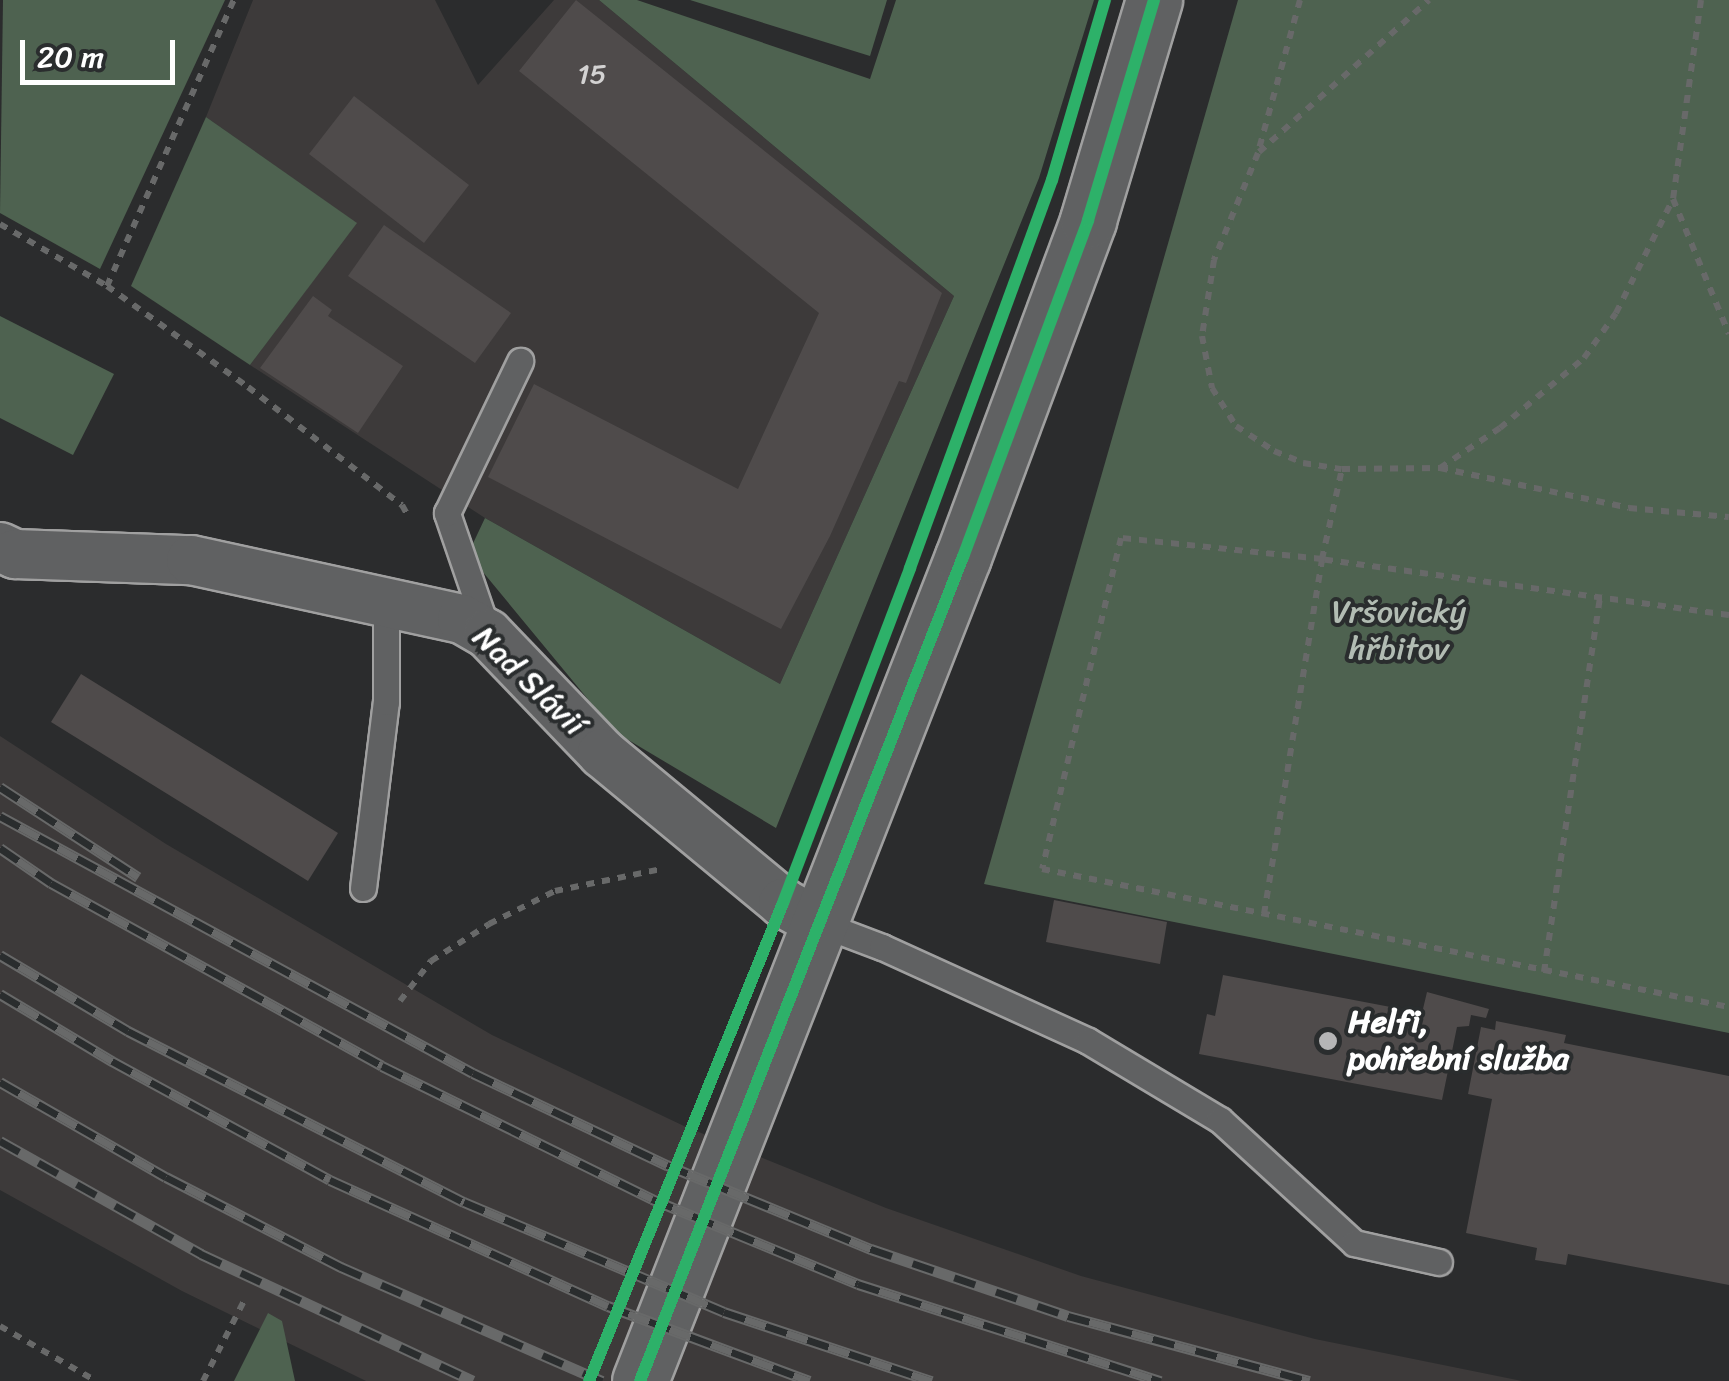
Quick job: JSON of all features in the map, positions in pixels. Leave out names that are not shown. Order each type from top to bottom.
[{"type":"main road","points":[[640,1381],[822,924],[1088,220],[1154,0]]},
{"type":"street","name":"Nad Slávií","points":[[0,547],[15,554],[190,560],[386,599],[462,619],[488,634],[602,753],[783,903],[822,924]]},
{"type":"lane","points":[[488,634],[447,513],[520,360]]},
{"type":"lane","points":[[364,888],[386,702],[386,599]]},
{"type":"lane","points":[[822,924],[882,946],[1088,1041],[1220,1120],[1354,1243],[1439,1262]]},
{"type":"path","points":[[106,286],[234,0]]},
{"type":"path","points":[[1300,0],[1258,153],[1214,260],[1202,336],[1212,388],[1236,426],[1274,451],[1303,463],[1342,469],[1440,468],[1629,508],[1729,517]]},
{"type":"path","points":[[1258,153],[1430,0]]},
{"type":"path","points":[[1440,468],[1500,428],[1584,358],[1616,313],[1673,199],[1701,0]]},
{"type":"path","points":[[1673,199],[1729,334]]},
{"type":"path","points":[[0,224],[106,286],[402,505],[410,521]]},
{"type":"path","points":[[1264,914],[1322,559],[1342,469]]},
{"type":"path","points":[[1729,615],[1322,559],[1121,538],[1042,869],[1729,1008]]},
{"type":"path","points":[[1544,972],[1600,597]]},
{"type":"path","points":[[400,1001],[431,961],[488,924],[556,891],[726,855]]},
{"type":"path","points":[[203,1381],[244,1301]]},
{"type":"path","points":[[0,1326],[96,1381]]},
{"type":"shaded area","points":[[253,0],[435,0],[478,85],[554,0],[599,0],[954,296],[780,684],[485,518],[250,365],[356,223],[206,117]]},
{"type":"shaded area","points":[[0,736],[166,844],[492,1035],[684,1126],[886,1208],[1081,1276],[1315,1339],[1522,1381],[366,1381],[182,1291],[0,1190]]},
{"type":"green space","points":[[3,0],[225,0],[100,269],[0,213]]},
{"type":"green space","points":[[599,0],[637,0],[870,79],[896,0],[1094,0],[1039,178],[776,828],[615,732],[468,554],[485,518],[780,684],[954,296]]},
{"type":"green space","points":[[690,0],[887,0],[870,56]]},
{"type":"green space","name":"Vršovický hřbitov","points":[[1238,0],[1729,0],[1729,1033],[984,884]]},
{"type":"green space","points":[[206,117],[357,223],[250,365],[131,286]]},
{"type":"green space","points":[[0,316],[114,374],[73,455],[0,418]]},
{"type":"green space","points":[[268,1313],[282,1321],[295,1381],[234,1381]]},
{"type":"building","points":[[576,0],[942,293],[906,383],[899,381],[830,536],[781,629],[488,477],[534,384],[738,489],[819,313],[519,71]]},
{"type":"building","points":[[354,96],[469,185],[424,243],[309,154]]},
{"type":"building","points":[[384,225],[511,313],[475,363],[348,276]]},
{"type":"building","points":[[313,296],[332,310],[328,316],[403,366],[358,433],[260,368]]},
{"type":"building","points":[[81,674],[338,833],[308,881],[51,722]]},
{"type":"building","points":[[1054,900],[1167,922],[1160,964],[1046,942]]},
{"type":"building","name":"Helfi, pohřební služba","points":[[1223,975],[1422,1013],[1427,992],[1489,1009],[1486,1018],[1471,1015],[1469,1026],[1457,1027],[1442,1100],[1199,1054],[1207,1014],[1215,1016]]},
{"type":"building","points":[[1496,1021],[1566,1035],[1564,1043],[1729,1076],[1729,1285],[1568,1254],[1566,1265],[1535,1260],[1537,1248],[1466,1233],[1492,1099],[1468,1094],[1481,1027],[1495,1030]]},
{"type":"railway","points":[[0,787],[138,877]]},
{"type":"railway","points":[[0,816],[473,1073],[667,1165],[871,1249],[1068,1316],[1309,1381]]},
{"type":"railway","points":[[0,848],[51,883],[382,1066],[652,1199],[858,1284],[1161,1381]]},
{"type":"railway","points":[[0,955],[128,1031],[464,1202],[724,1312],[932,1381]]},
{"type":"railway","points":[[0,994],[112,1061],[330,1180],[608,1306],[810,1381]]},
{"type":"railway","points":[[0,1082],[166,1177],[341,1267],[602,1381]]},
{"type":"railway","points":[[0,1141],[201,1254],[473,1381]]},
{"type":"cycle path","points":[[589,1381],[783,903],[910,568],[1052,180],[1105,0]]},
{"type":"cycle path","points":[[640,1381],[963,557],[1088,220],[1154,0]]},
{"type":"place","name":"Helfi, pohřební služba","points":[[1328,1041]]}]
